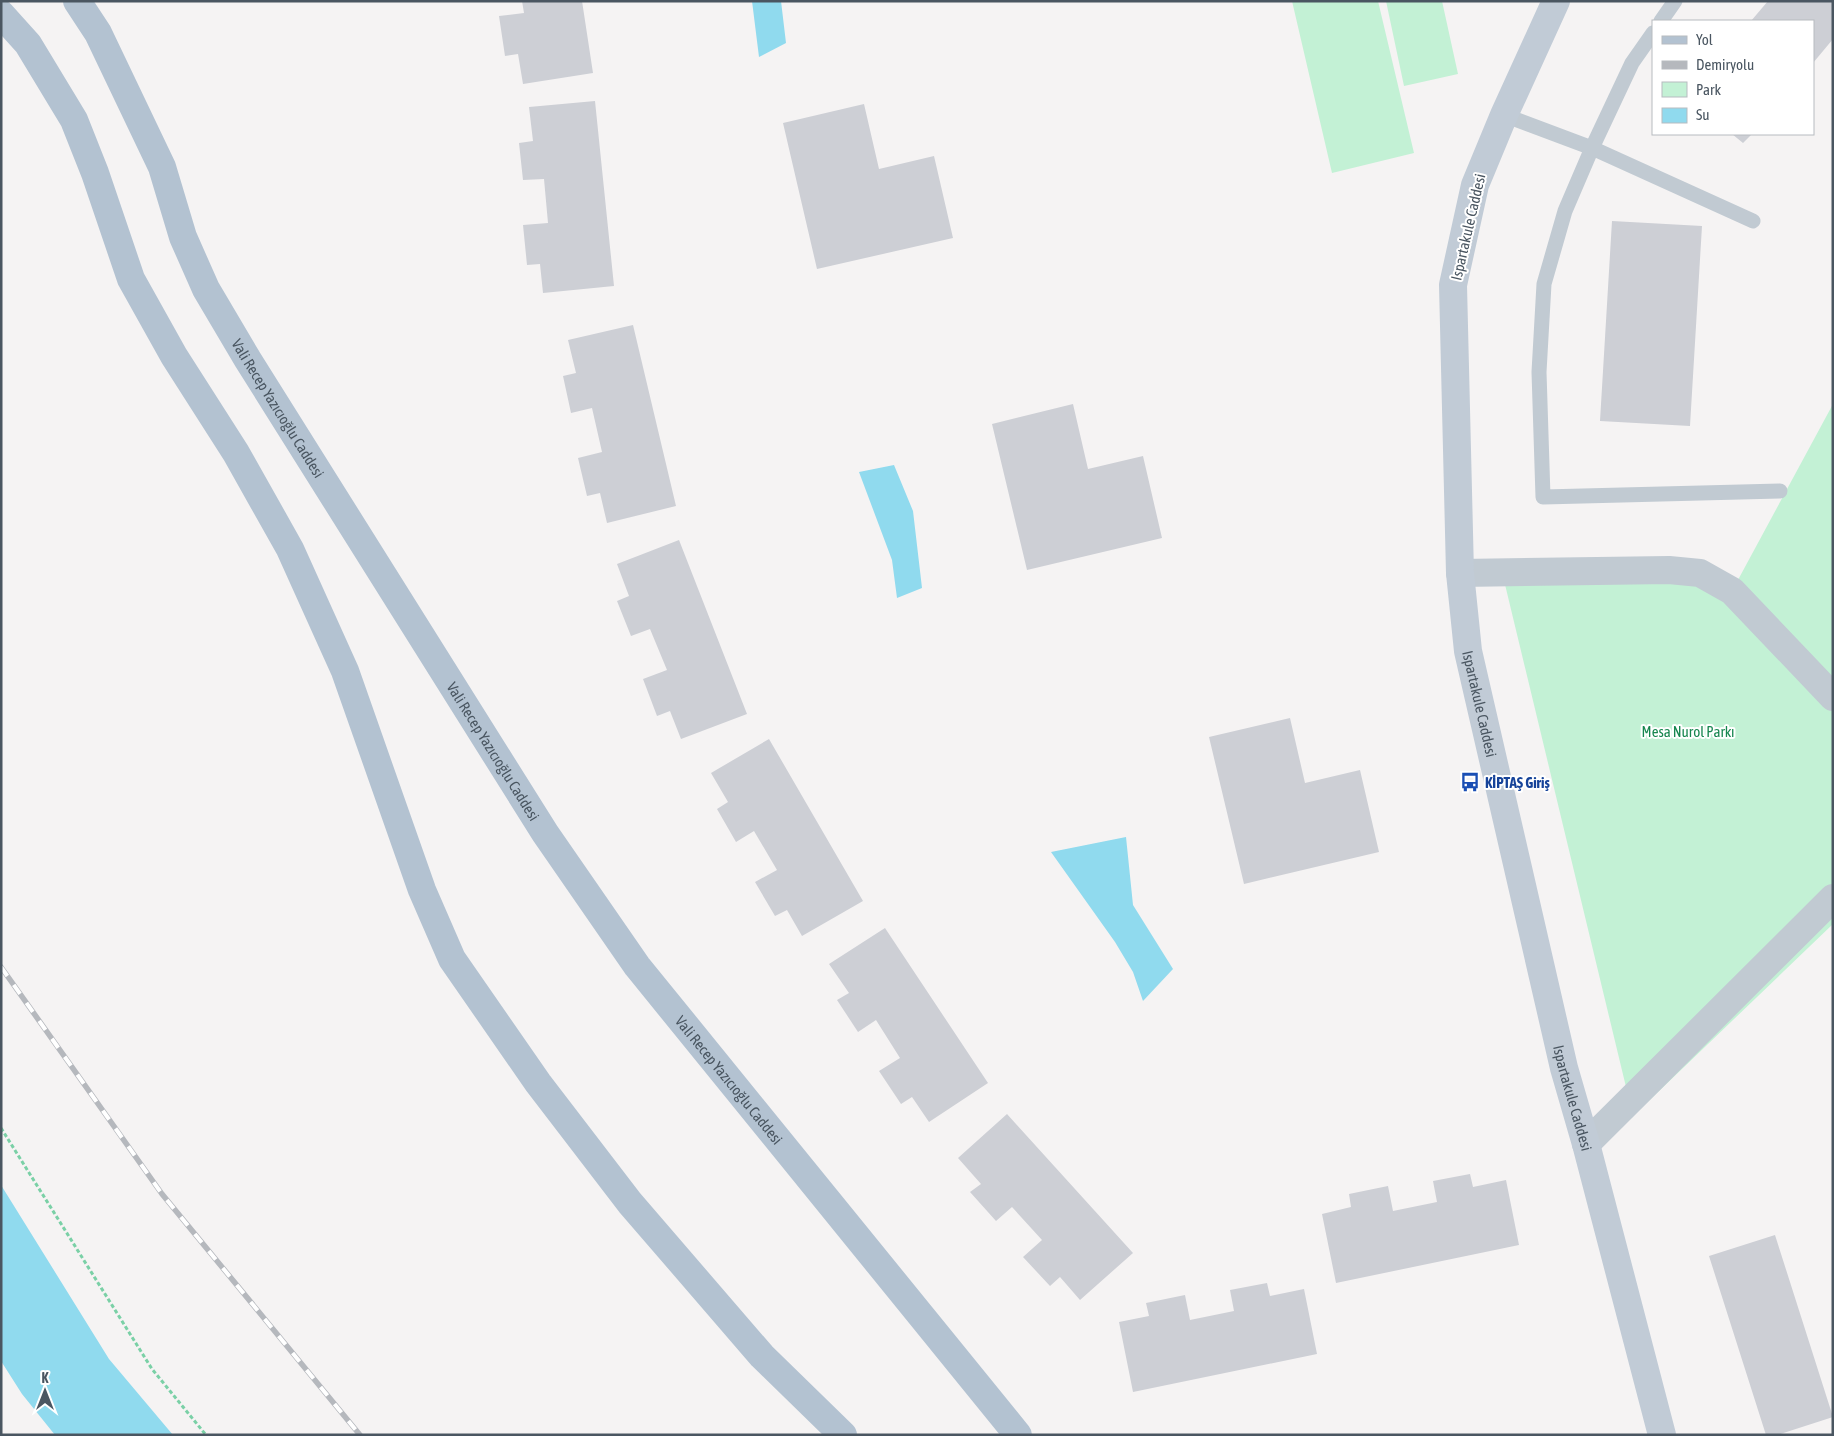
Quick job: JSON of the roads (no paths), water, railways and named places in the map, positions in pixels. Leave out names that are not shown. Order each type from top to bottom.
[{"type":"main road","name":"Vali Recep Yazıcıoğlu Caddesi","points":[[77,1],[98,33],[162,167],[183,237],[206,289],[258,377],[545,833],[637,966],[1018,1435]]},
{"type":"main road","points":[[1,14],[28,44],[74,120],[95,173],[131,279],[174,356],[236,453],[290,549],[345,672],[422,890],[452,959],[538,1083],[630,1203],[762,1356],[844,1435]]},
{"type":"street","name":"Ispartakule Caddesi","points":[[1556,1],[1504,115],[1475,185],[1453,285],[1460,573],[1468,651],[1564,1068],[1586,1144],[1662,1435]]},
{"type":"street","points":[[1460,573],[1669,570],[1700,573],[1732,591],[1833,697]]},
{"type":"street","points":[[1586,1144],[1833,898]]},
{"type":"lane","points":[[1662,20],[1675,1]]},
{"type":"lane","points":[[1652,34],[1632,62],[1592,148],[1565,211],[1544,284],[1539,372],[1543,497],[1780,491]]},
{"type":"lane","points":[[1504,115],[1592,148],[1753,221]]},
{"type":"water","points":[[752,1],[781,1],[786,43],[759,57]]},
{"type":"water","points":[[894,465],[913,511],[922,588],[897,598],[892,560],[859,472]]},
{"type":"water","points":[[1126,837],[1133,905],[1173,969],[1143,1001],[1133,972],[1115,942],[1051,852]]},
{"type":"water","points":[[1,1185],[109,1359],[173,1435],[55,1435],[22,1394],[1,1361]]},
{"type":"railway","points":[[1,967],[162,1194],[360,1435]]},
{"type":"place","name":"KİPTAŞ Giriş","points":[[1470,782]]},
{"type":"park label","name":"Mesa Nurol Parkı","points":[[1688,731]]}]
